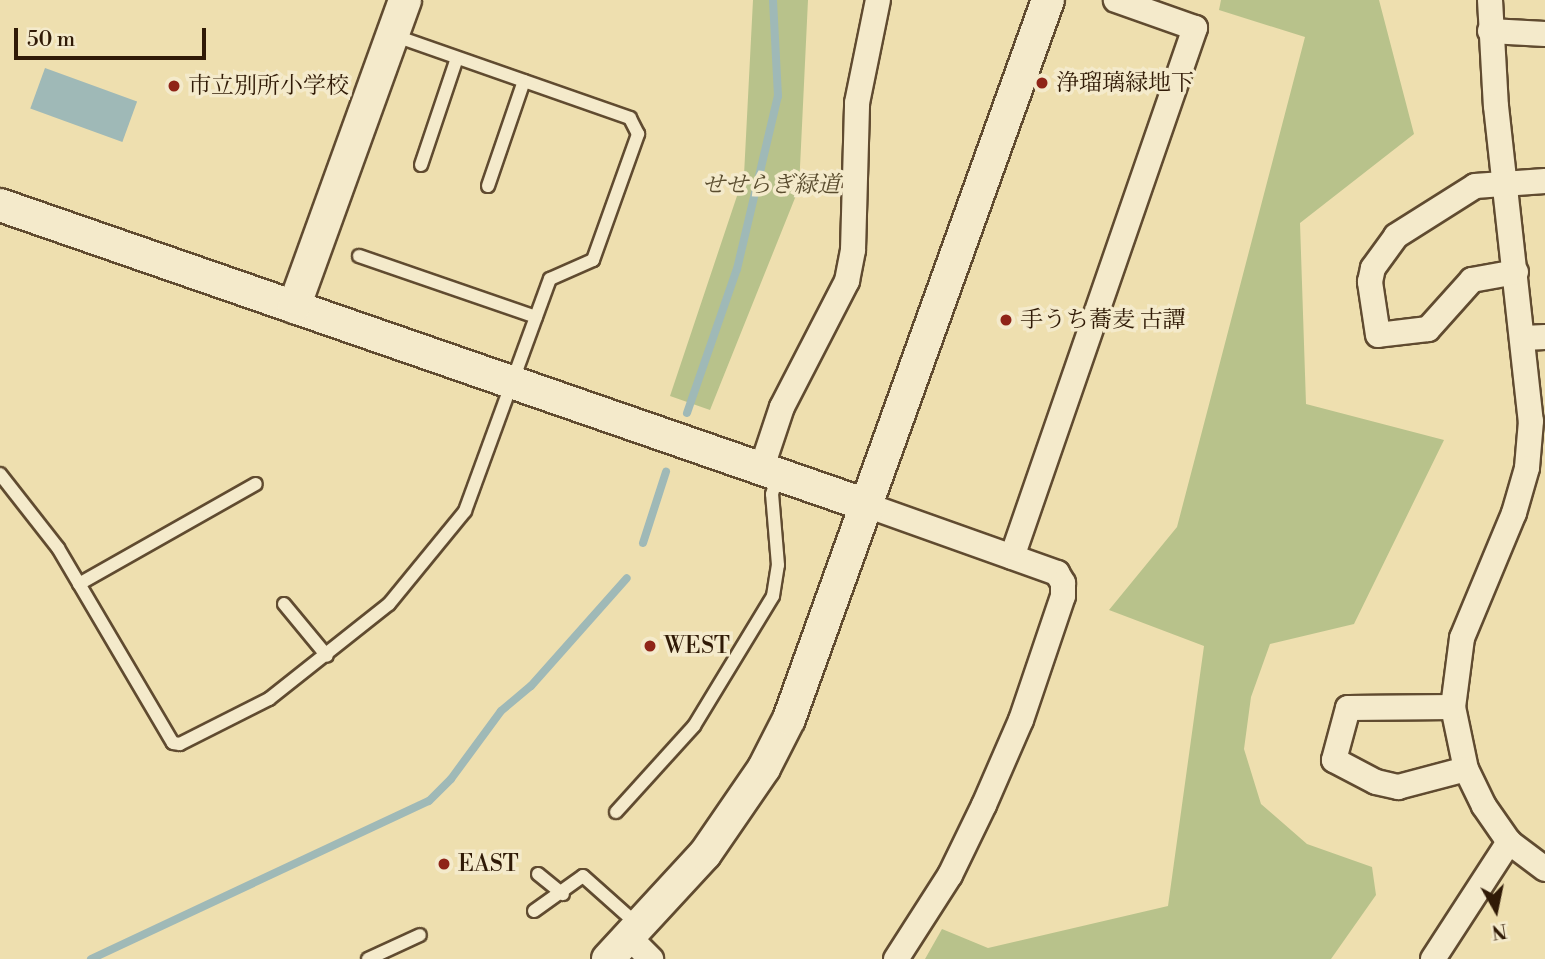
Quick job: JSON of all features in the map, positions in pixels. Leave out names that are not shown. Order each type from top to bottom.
[{"type":"street","points":[[294,307],[405,0]]},
{"type":"street","points":[[769,473],[782,407],[847,281],[853,250],[856,103],[878,0]]},
{"type":"street","points":[[632,946],[705,854],[764,768],[808,673],[1048,0]]},
{"type":"street","points":[[1012,556],[1195,28],[1116,0]]},
{"type":"street","points":[[1490,0],[1490,32],[1504,183],[1516,272],[1534,338],[1531,421],[1536,471],[1462,638],[1453,707],[1466,769],[1509,842],[1545,869]]},
{"type":"street","points":[[1490,32],[1545,34]]},
{"type":"street","points":[[1516,272],[1472,280],[1428,329],[1378,335],[1370,282],[1384,249],[1475,186],[1545,181]]},
{"type":"street","points":[[0,205],[1057,573],[1063,596],[1021,720],[950,875],[896,959]]},
{"type":"street","points":[[1453,707],[1348,708],[1334,760],[1376,782],[1398,787],[1466,769]]},
{"type":"street","points":[[1433,959],[1509,842]]},
{"type":"lane","points":[[0,474],[58,548],[173,743],[180,744],[270,699],[376,618],[466,511],[550,279],[593,260],[638,134],[630,118],[393,35]]},
{"type":"lane","points":[[421,164],[457,58]]},
{"type":"lane","points":[[488,186],[524,81]]},
{"type":"lane","points":[[359,256],[536,317]]},
{"type":"lane","points":[[616,812],[694,726],[773,596],[778,565],[769,473]]},
{"type":"lane","points":[[79,584],[256,484]]},
{"type":"lane","points":[[284,604],[327,656]]},
{"type":"lane","points":[[538,873],[563,894]]},
{"type":"lane","points":[[534,911],[563,894],[583,876],[632,946]]},
{"type":"lane","points":[[368,959],[420,935]]},
{"type":"green space","name":"せせらぎ緑道","points":[[753,0],[808,0],[799,188],[710,410],[670,396],[744,175]]},
{"type":"green space","points":[[1221,0],[1379,0],[1414,134],[1300,223],[1306,404],[1444,440],[1354,624],[1270,644],[1251,697],[1244,749],[1261,804],[1307,844],[1372,867],[1376,895],[1331,959],[925,959],[942,929],[988,948],[1168,906],[1204,646],[1109,610],[1177,527],[1305,37],[1219,10]]},
{"type":"water","points":[[45,68],[137,102],[122,142],[30,108]]},
{"type":"waterway","points":[[687,413],[737,269],[778,96],[773,0]]},
{"type":"waterway","points":[[643,543],[666,472]]},
{"type":"waterway","points":[[91,959],[429,801],[451,779],[501,711],[531,686],[627,578]]},
{"type":"place","name":"浄瑠璃緑地下","points":[[1042,83]]},
{"type":"place","name":"市立別所小学校","points":[[174,86]]},
{"type":"place","name":"手うち蕎麦 古譚","points":[[1006,320]]},
{"type":"place","name":"WEST","points":[[650,646]]},
{"type":"place","name":"EAST","points":[[444,864]]}]
